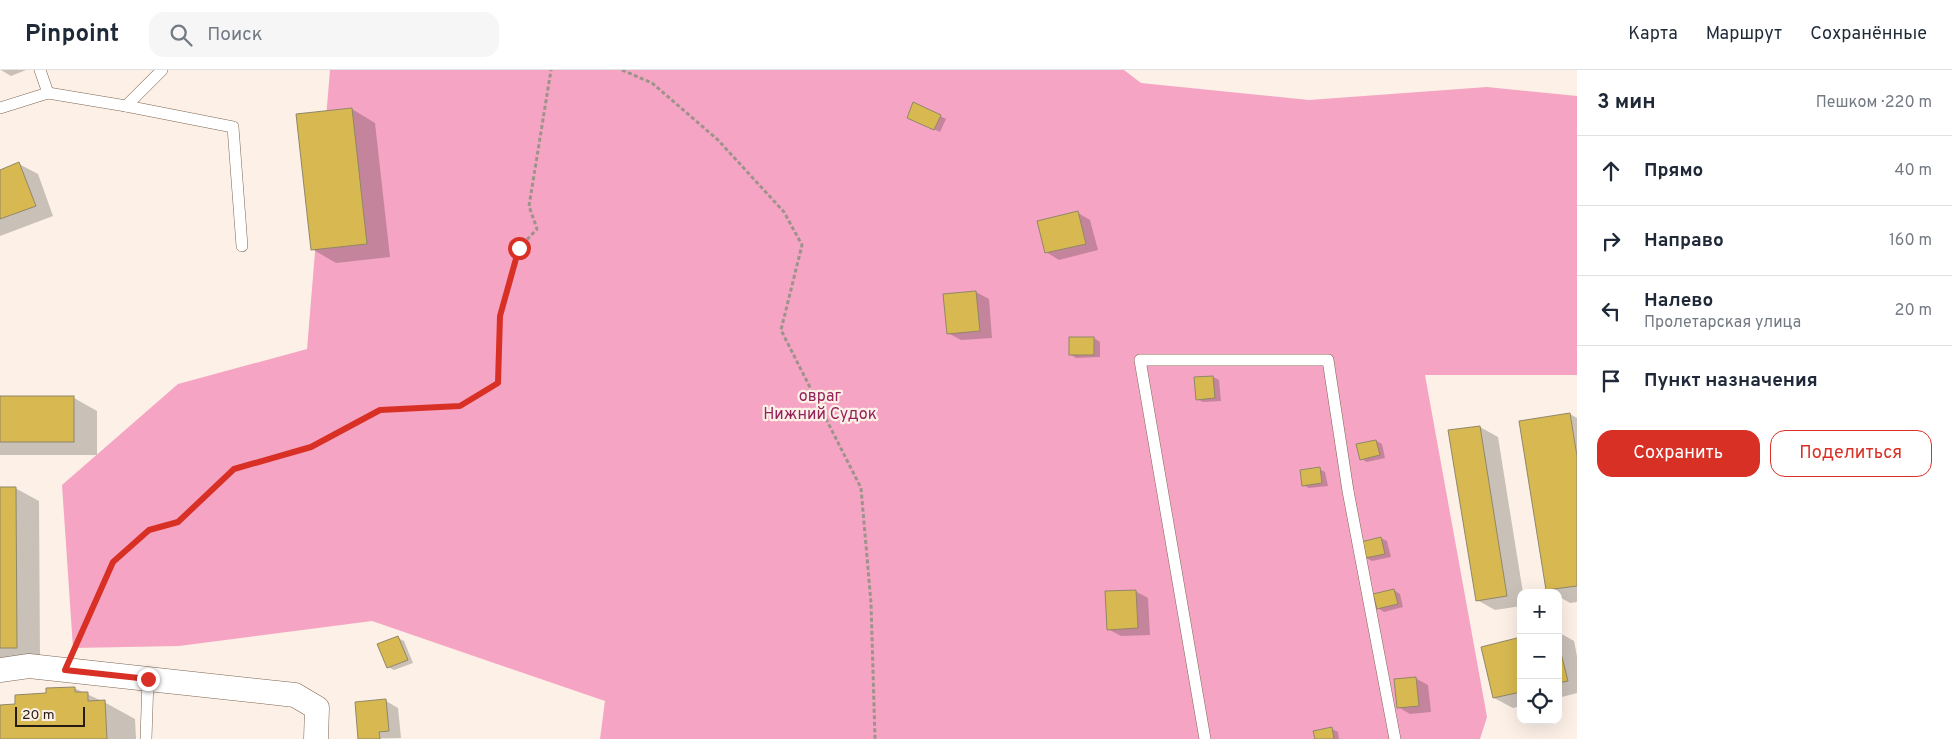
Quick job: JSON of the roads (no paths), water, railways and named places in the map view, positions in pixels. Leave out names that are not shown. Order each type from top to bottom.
[{"type":"street","points":[[0,670],[29,666],[295,695],[317,708],[316,739]]},
{"type":"lane","points":[[40,70],[48,93]]},
{"type":"lane","points":[[126,106],[162,70]]},
{"type":"lane","points":[[0,108],[48,93],[233,127],[242,246]]},
{"type":"lane","points":[[1205,739],[1140,360],[1328,360],[1348,491],[1395,739]]},
{"type":"lane","points":[[146,739],[148,679]]},
{"type":"park label","name":"овраг Нижний Судок","points":[[820,404]]}]
